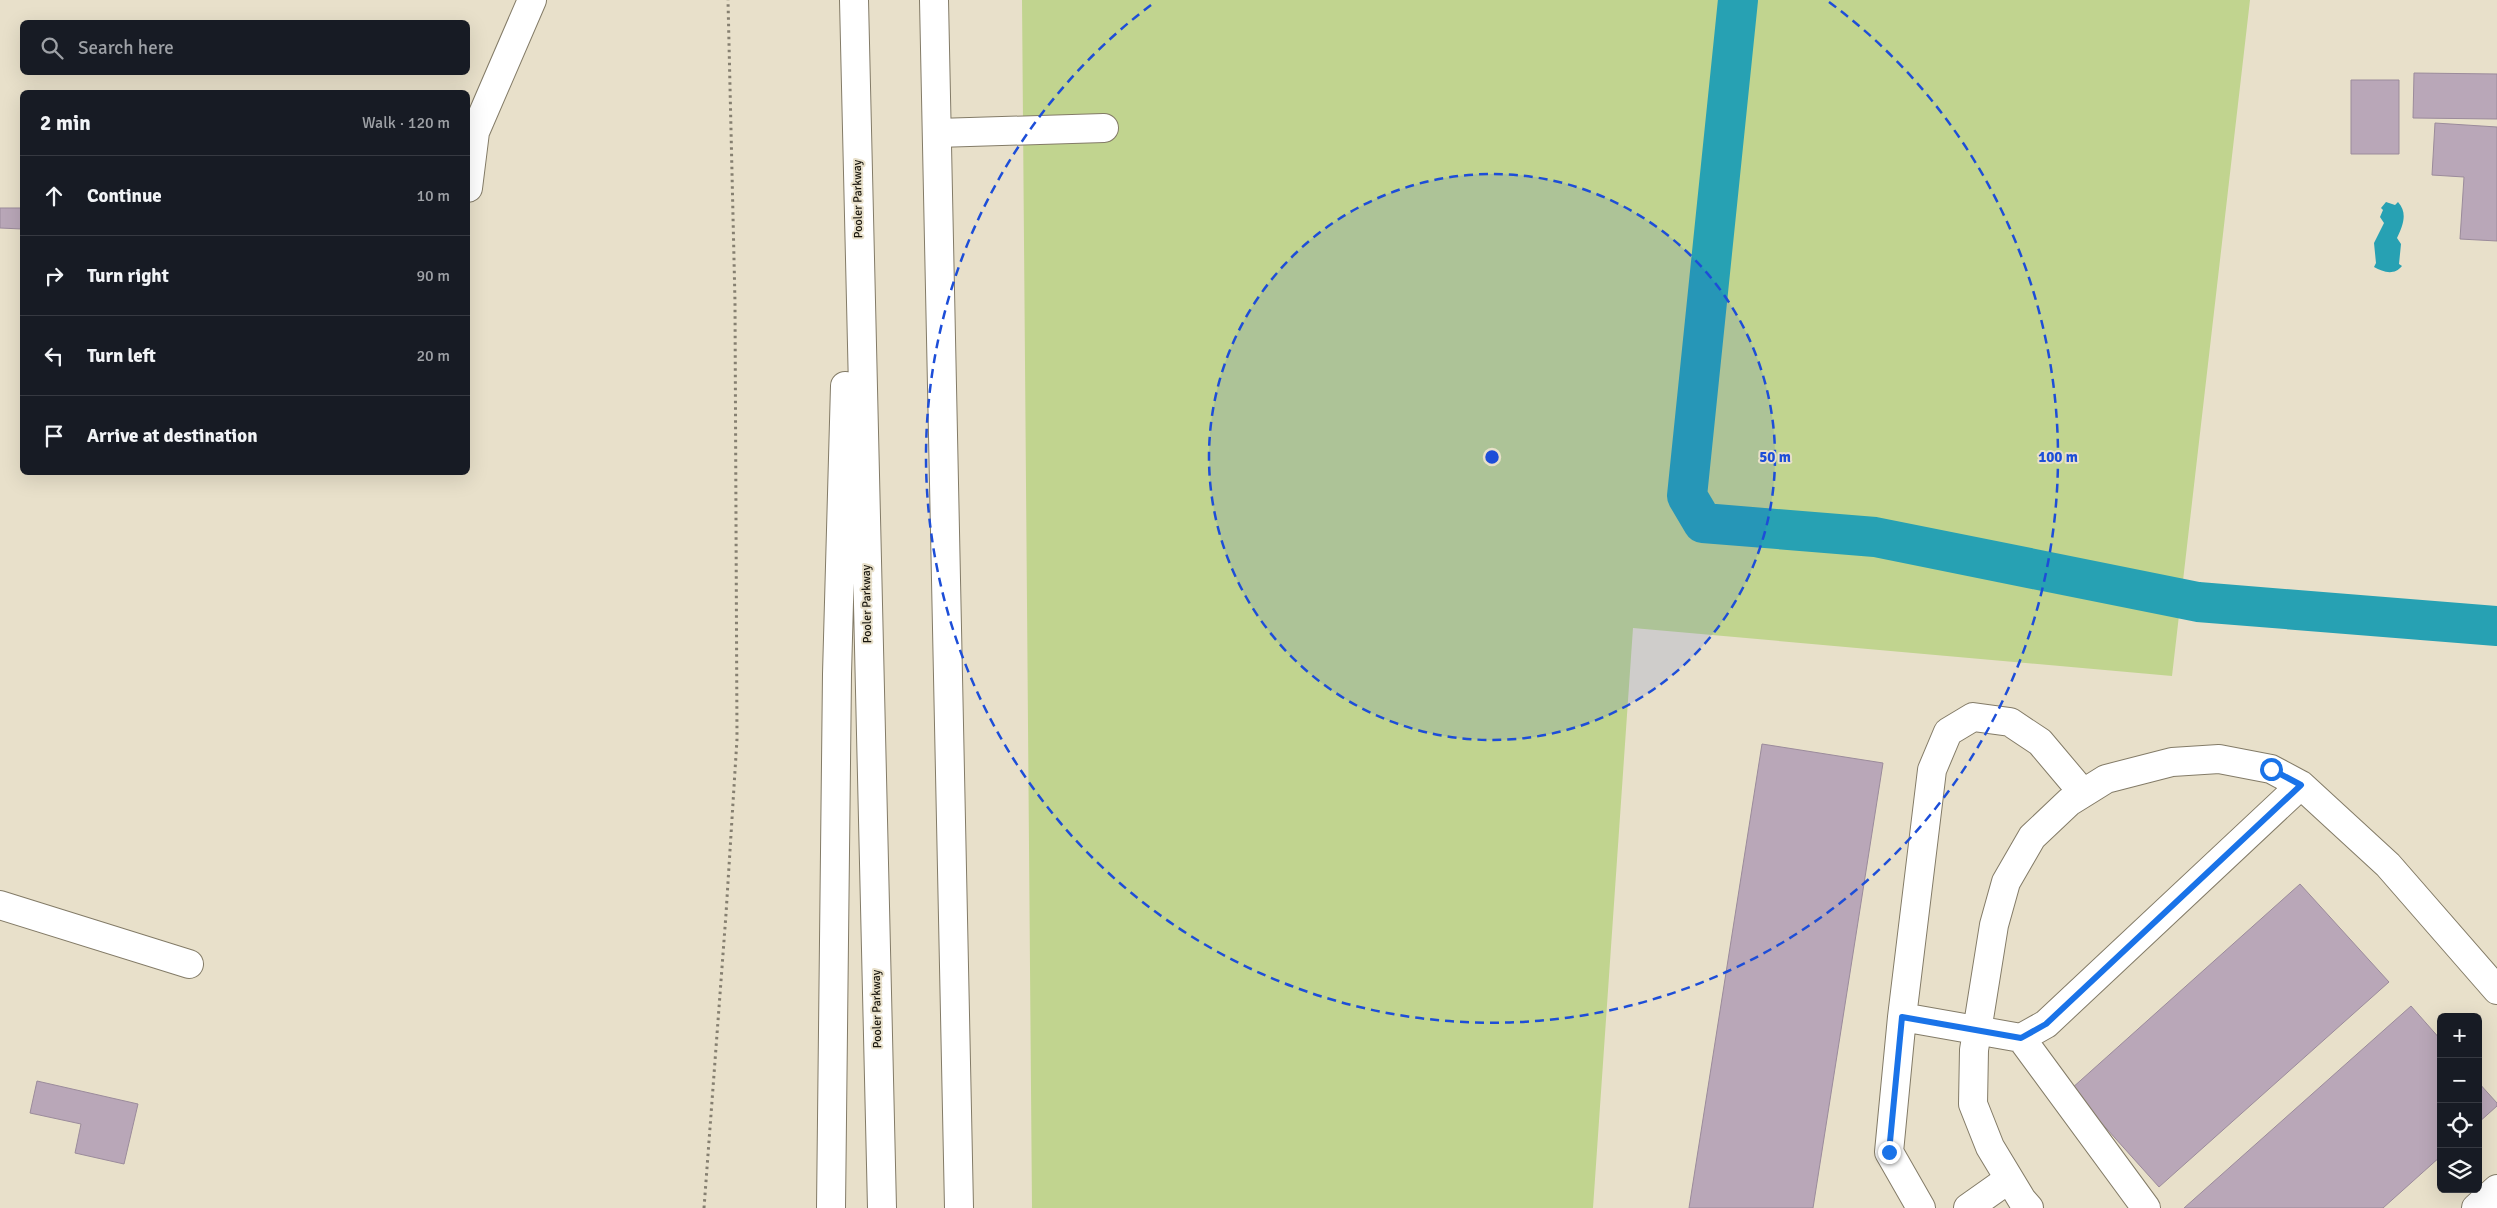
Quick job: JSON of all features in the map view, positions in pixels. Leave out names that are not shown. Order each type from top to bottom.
[{"type":"main road","points":[[470,153],[471,135],[532,0]]},
{"type":"main road","points":[[934,0],[959,1208]]},
{"type":"main road","points":[[831,1208],[837,674],[854,5]]},
{"type":"main road","name":"Pooler Parkway","points":[[854,5],[882,1208]]},
{"type":"main road","points":[[937,133],[1104,128]]},
{"type":"main road","points":[[1921,1208],[1889,1152],[1902,1017],[1932,770],[1948,732],[1973,717],[2010,722],[2040,742],[2083,793]]},
{"type":"main road","points":[[2029,1208],[1990,1147],[1974,1104],[1974,1050],[1994,925],[2006,882],[2032,837],[2069,802],[2106,779],[2172,762],[2219,759],[2271,769],[2301,785],[2388,866],[2497,990]]},
{"type":"main road","points":[[1902,1017],[2021,1038],[2046,1024],[2301,785]]},
{"type":"main road","points":[[0,905],[188,964]]},
{"type":"main road","points":[[2021,1038],[2146,1208]]},
{"type":"main road","points":[[1968,1208],[2009,1179]]},
{"type":"main road","points":[[2476,1208],[2497,1189]]},
{"type":"path","points":[[704,1208],[737,740],[735,302],[728,0]]},
{"type":"green space","points":[[1022,0],[2250,0],[2172,676],[1633,628],[1593,1208],[1032,1208]]},
{"type":"water","points":[[2386,202],[2395,205],[2398,202],[2404,215],[2403,224],[2397,238],[2401,244],[2399,264],[2402,266],[2392,272],[2385,272],[2374,267],[2376,263],[2374,243],[2384,223],[2380,217],[2383,210],[2381,208]]},
{"type":"building","points":[[2414,73],[2497,74],[2497,119],[2413,118]]},
{"type":"building","points":[[2351,80],[2399,80],[2399,154],[2351,154]]},
{"type":"building","points":[[2435,123],[2497,127],[2497,241],[2460,239],[2464,177],[2432,175]]},
{"type":"building","points":[[0,208],[20,208],[20,229],[0,228]]},
{"type":"building","points":[[1762,744],[1883,763],[1813,1208],[1689,1208]]},
{"type":"building","points":[[2300,884],[2389,982],[2159,1187],[2071,1089]]},
{"type":"building","points":[[2411,1006],[2437,1035],[2437,1160],[2383,1208],[2184,1208]]},
{"type":"building","points":[[37,1081],[138,1104],[124,1164],[75,1153],[81,1124],[30,1113]]},
{"type":"building","points":[[2482,1086],[2497,1103],[2497,1106],[2482,1119]]},
{"type":"waterway","points":[[1738,0],[1687,496],[1703,523],[1875,537],[2198,602],[2497,626]]},
{"type":"route","points":[[1889,1152],[1902,1017],[2021,1038],[2046,1024],[2301,785],[2271,769]]}]
